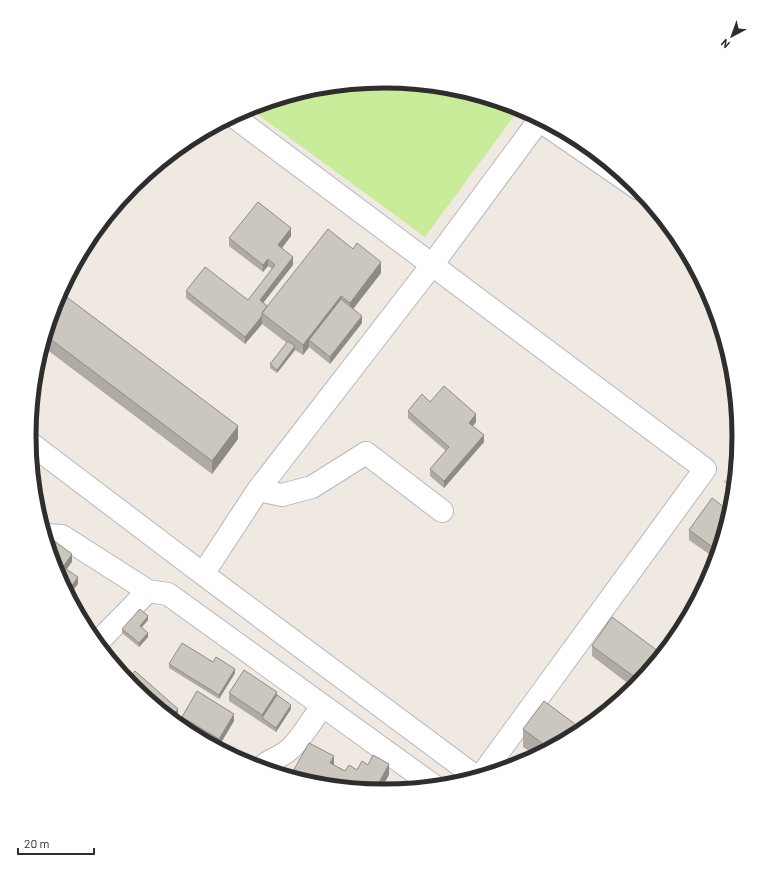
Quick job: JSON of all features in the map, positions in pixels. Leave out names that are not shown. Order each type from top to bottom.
[{"type":"street","points":[[238,120],[705,469],[486,769]]},
{"type":"street","points":[[204,574],[258,490],[432,265],[536,123]]},
{"type":"street","points":[[36,447],[470,773]]},
{"type":"street","points":[[258,490],[282,495],[312,487],[366,453],[442,510]]},
{"type":"street","points":[[51,535],[62,536],[148,590],[168,594],[427,781]]},
{"type":"street","points":[[101,638],[148,590]]},
{"type":"street","points":[[265,763],[281,756],[290,749],[322,706]]},
{"type":"green space","points":[[384,88],[429,91],[452,95],[496,106],[516,114],[425,237],[255,112],[272,106],[316,95],[339,91]]},
{"type":"building","points":[[258,202],[291,228],[278,245],[293,257],[260,300],[267,306],[262,313],[262,316],[245,337],[186,291],[205,267],[248,300],[275,265],[268,259],[263,265],[229,238]]},
{"type":"building","points":[[328,229],[353,249],[357,243],[381,262],[350,303],[341,296],[303,345],[262,313]]},
{"type":"building","points":[[65,296],[238,426],[212,461],[50,339],[54,324]]},
{"type":"building","points":[[341,299],[362,316],[330,357],[309,340]]},
{"type":"building","points":[[288,341],[295,346],[277,370],[270,364]]},
{"type":"building","points":[[444,386],[476,414],[469,423],[484,435],[444,481],[430,469],[449,447],[408,411],[422,394],[430,402]]},
{"type":"building","points":[[712,498],[724,507],[714,548],[689,530]]},
{"type":"building","points":[[53,540],[72,554],[63,567],[78,577],[71,587],[62,569]]},
{"type":"building","points":[[140,609],[148,616],[140,626],[148,633],[139,643],[122,629]]},
{"type":"building","points":[[612,617],[658,651],[635,677],[592,646]]},
{"type":"building","points":[[182,643],[213,662],[216,657],[235,669],[219,695],[169,664]]},
{"type":"building","points":[[244,670],[277,692],[262,715],[229,693]]},
{"type":"building","points":[[135,671],[178,709],[174,713],[172,712],[131,675]]},
{"type":"building","points":[[197,691],[234,714],[219,739],[182,717]]},
{"type":"building","points":[[277,695],[291,705],[276,728],[262,718]]},
{"type":"building","points":[[544,701],[577,725],[544,745],[523,729]]},
{"type":"building","points":[[309,743],[334,756],[330,763],[345,771],[349,765],[357,770],[362,761],[368,765],[373,755],[389,764],[378,784],[339,781],[293,772]]}]
